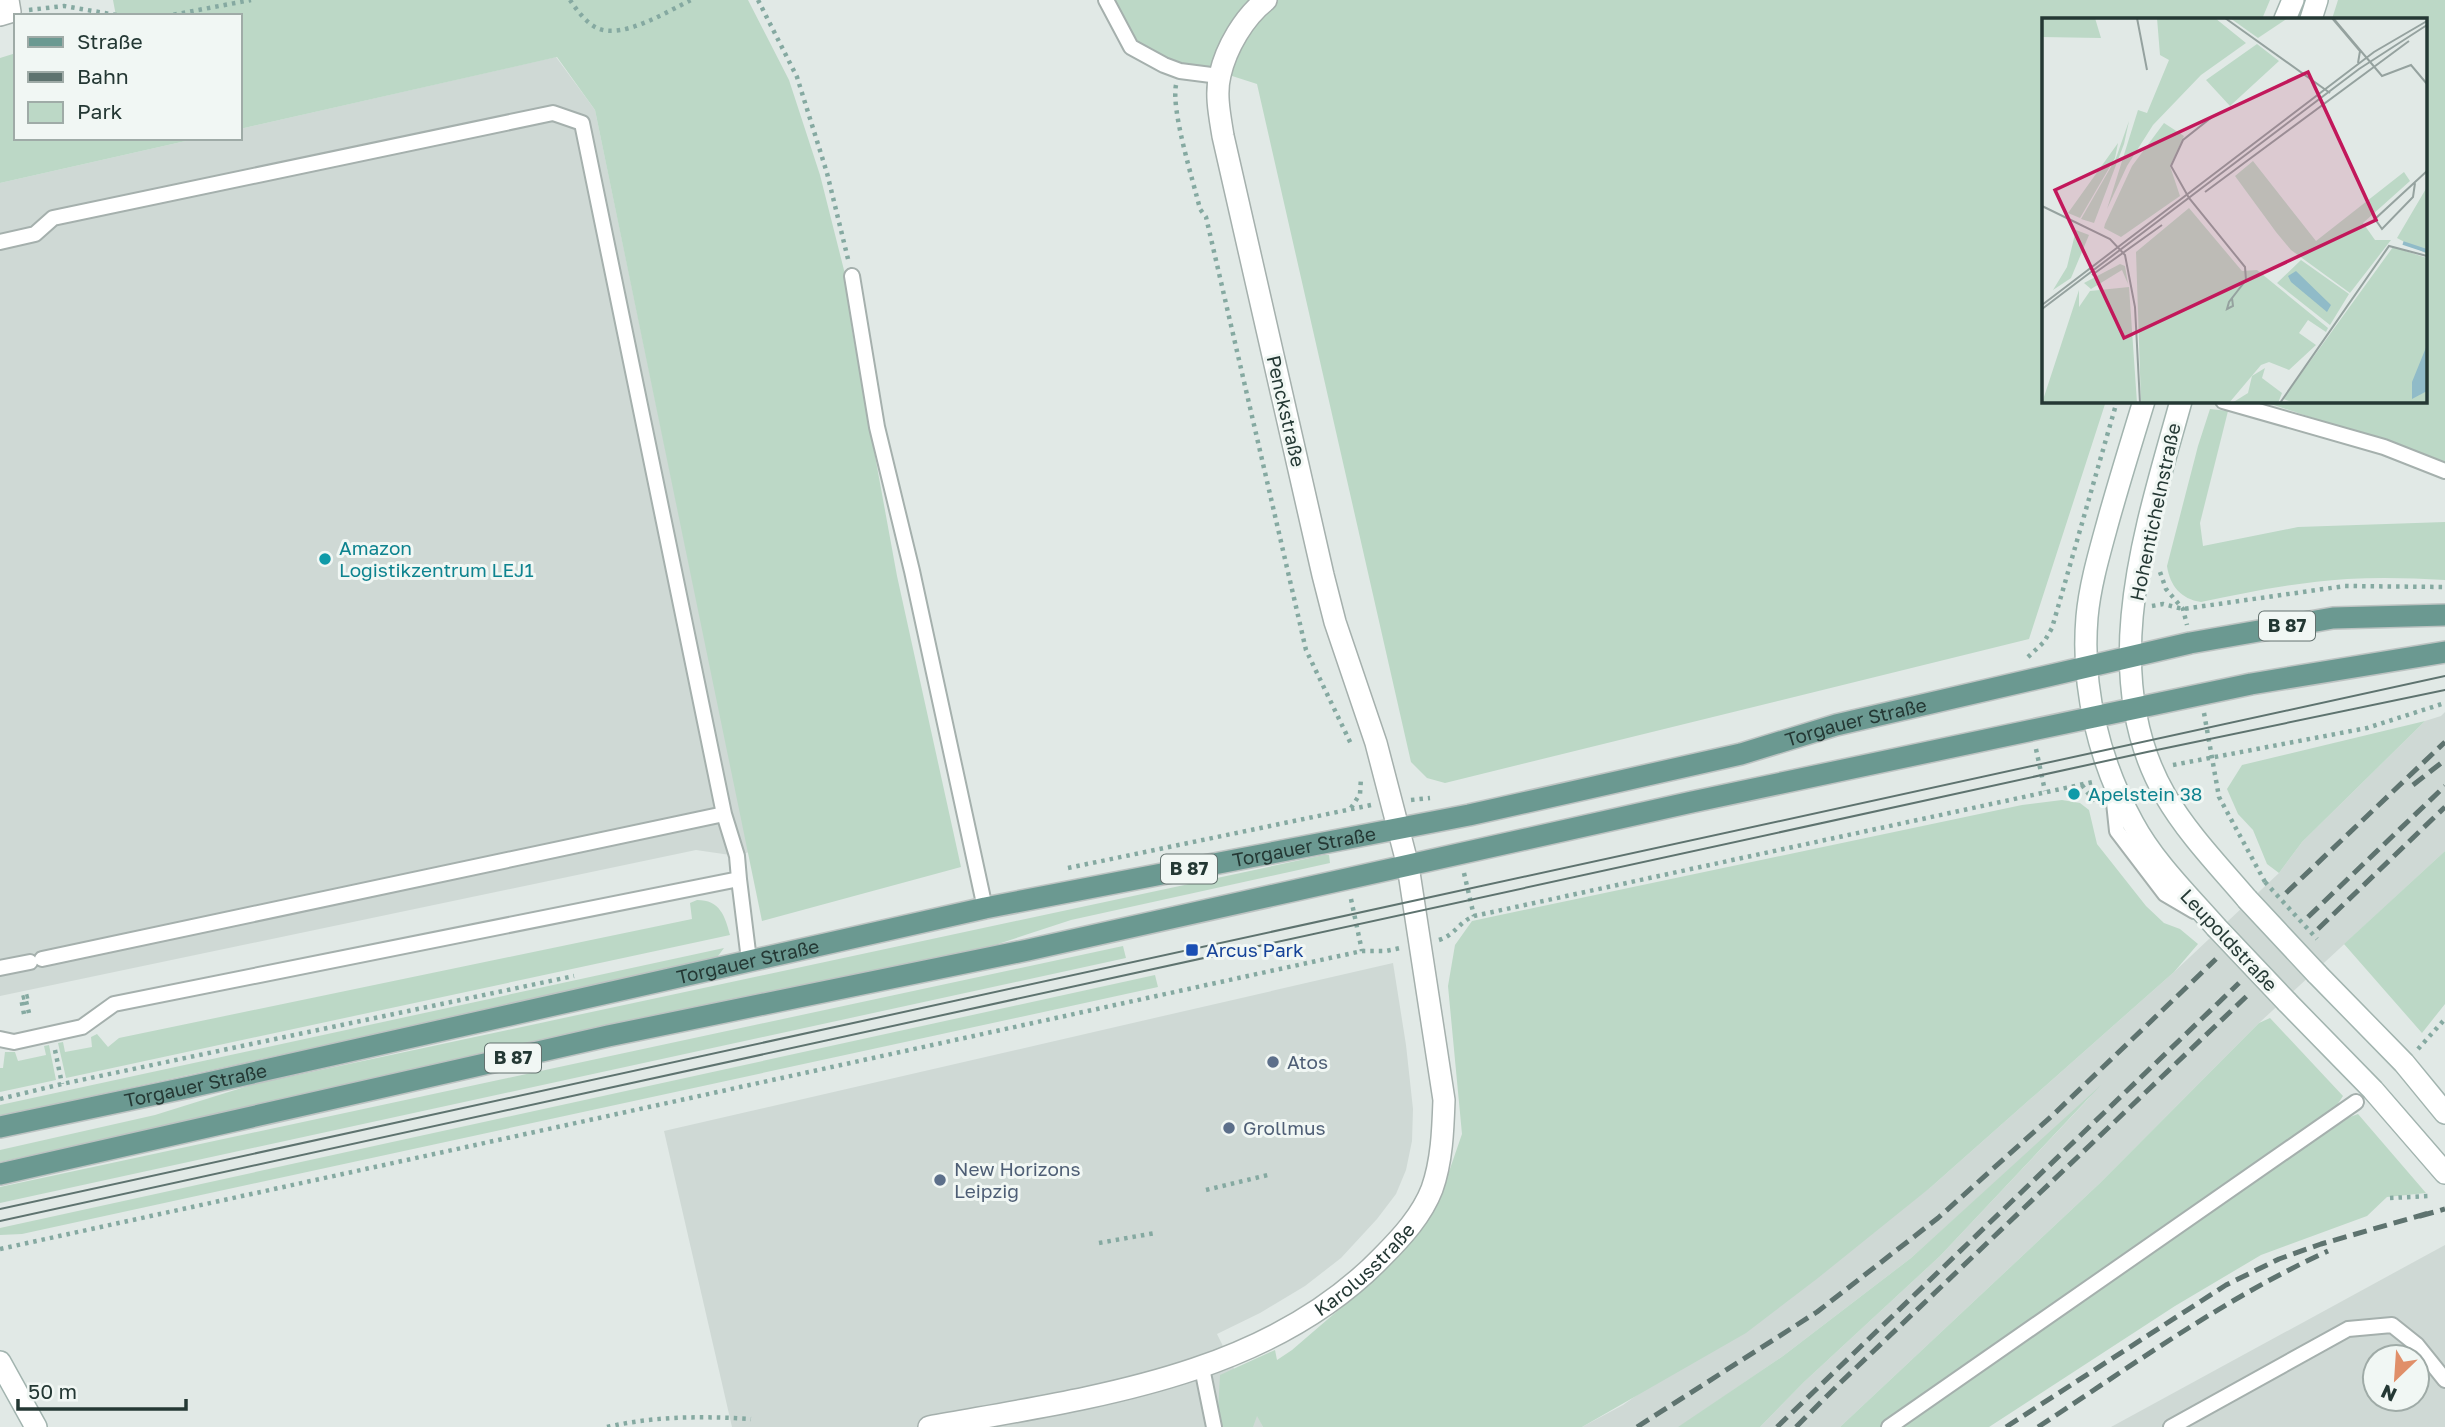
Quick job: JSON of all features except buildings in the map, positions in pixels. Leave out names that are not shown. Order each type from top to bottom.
[{"type":"main road","name":"Penckstraße","points":[[1266,0],[1244,23],[1232,44],[1220,76],[1219,107],[1223,136],[1323,575],[1335,622],[1376,743],[1398,828]]},
{"type":"main road","points":[[2286,18],[2293,0]]},
{"type":"main road","points":[[2311,18],[2317,0]]},
{"type":"main road","name":"Hohentichelnstraße","points":[[2087,666],[2089,600],[2102,545],[2144,402]]},
{"type":"main road","name":"Hohentichelnstraße","points":[[2135,708],[2130,656],[2138,575],[2151,513],[2181,402]]},
{"type":"main road","name":"Torgauer Straße","points":[[0,1127],[204,1084],[985,908],[1398,828],[1741,754],[1836,725],[2190,643],[2333,618],[2445,615]]},
{"type":"main road","name":"Torgauer Straße","points":[[0,1174],[608,1036],[1028,950],[1692,802],[2034,741],[2094,716],[2302,675],[2445,652]]},
{"type":"main road","name":"Leupoldstraße","points":[[2087,666],[2094,716],[2111,778],[2134,825],[2152,852],[2213,923],[2373,1090],[2445,1172]]},
{"type":"main road","points":[[2135,708],[2147,752],[2163,792],[2190,834],[2317,974],[2404,1063],[2445,1113]]},
{"type":"main road","name":"Karolusstraße","points":[[929,1427],[1115,1391],[1202,1368],[1266,1339],[1328,1303],[1370,1269],[1409,1230],[1432,1189],[1443,1139],[1444,1100],[1408,866],[1398,828]]},
{"type":"main road","points":[[0,1362],[36,1427]]},
{"type":"lane","points":[[1105,0],[1131,47],[1180,71],[1220,76]]},
{"type":"lane","points":[[0,242],[34,234],[53,218],[553,113],[582,123],[724,814],[737,856],[749,960]]},
{"type":"lane","points":[[852,276],[877,427],[912,571],[985,908]]},
{"type":"lane","points":[[2226,402],[2384,447],[2445,471]]},
{"type":"lane","points":[[0,968],[724,814]]},
{"type":"lane","points":[[0,1039],[14,1042],[82,1027],[114,1004],[739,879]]},
{"type":"lane","points":[[1889,1427],[2356,1102]]},
{"type":"lane","points":[[2171,1427],[2348,1329],[2392,1325],[2417,1345],[2445,1380]]},
{"type":"lane","points":[[1202,1368],[1214,1427]]},
{"type":"path","points":[[177,14],[251,0]]},
{"type":"path","points":[[570,0],[597,28],[618,32],[691,0]]},
{"type":"path","points":[[758,0],[797,77],[827,173],[852,276]]},
{"type":"path","points":[[6,9],[64,6],[110,14]]},
{"type":"path","points":[[1180,71],[1174,96],[1184,143],[1200,209],[1206,217],[1306,650],[1355,753]]},
{"type":"path","points":[[2052,628],[2117,402]]},
{"type":"path","points":[[2183,609],[2345,586],[2445,587]]},
{"type":"path","points":[[2213,759],[2367,728],[2443,704]]},
{"type":"path","points":[[2206,719],[2220,797],[2237,827],[2249,857],[2265,882],[2325,948]]},
{"type":"path","points":[[2034,741],[2045,791]]},
{"type":"path","points":[[1351,809],[1360,794],[1360,772]]},
{"type":"path","points":[[0,1249],[1362,951],[1386,951],[1453,934],[1463,920],[1474,916],[2082,785]]},
{"type":"path","points":[[26,1013],[27,997]]},
{"type":"path","points":[[2404,1063],[2445,1019]]},
{"type":"path","points":[[1206,1189],[1272,1174]]},
{"type":"path","points":[[2390,1198],[2429,1196]]},
{"type":"path","points":[[1098,1243],[1155,1233]]},
{"type":"path","points":[[607,1427],[634,1420],[693,1416],[751,1419]]},
{"type":"shaded area","name":"Amazon Logistikzentrum LEJ1","points":[[556,57],[595,110],[749,852],[737,856],[696,850],[0,996],[0,183],[190,140],[242,140],[242,129]]},
{"type":"shaded area","points":[[2445,712],[2445,851],[2259,1023],[2100,1183],[1840,1427],[1760,1427],[1804,1382],[1940,1256],[2092,1095],[1911,1258],[1783,1356],[1679,1427],[1582,1427],[1623,1405],[1931,1187],[2174,972],[2279,873],[2302,842],[2425,721]]},
{"type":"shaded area","name":"Arcus Park","points":[[1393,963],[1413,1109],[1412,1141],[1406,1170],[1396,1194],[1341,1258],[1305,1286],[1260,1313],[1217,1334],[1263,1427],[732,1427],[664,1131]]},
{"type":"shaded area","points":[[2445,1245],[2445,1427],[2111,1427]]},
{"type":"green space","points":[[113,0],[748,0],[789,80],[820,175],[846,278],[852,330],[897,576],[961,867],[762,921],[595,110],[557,57],[242,129],[242,14],[116,14]]},
{"type":"green space","points":[[1112,0],[2270,0],[2262,18],[2042,18],[2042,402],[2106,402],[2029,639],[1445,783],[1427,778],[1411,762],[1257,84],[1201,66],[1165,60],[1134,41]]},
{"type":"green space","points":[[2338,0],[2445,0],[2445,462],[2265,402],[2428,402],[2428,18],[2332,18]]},
{"type":"green space","points":[[14,54],[14,140],[190,140],[0,183],[0,58]]},
{"type":"green space","points":[[2210,409],[2228,411],[2200,523],[2203,546],[2298,527],[2445,522],[2445,580],[2329,580],[2201,602],[2182,595],[2171,580],[2167,566]]},
{"type":"green space","points":[[2425,721],[2302,842],[2279,873],[2267,864],[2253,830],[2238,814],[2227,789],[2242,765]]},
{"type":"green space","points":[[2062,800],[2080,803],[2089,810],[2097,844],[2146,906],[2164,923],[2180,929],[2198,944],[2174,972],[1931,1187],[1746,1333],[1582,1427],[1263,1427],[1257,1416],[1253,1427],[1222,1427],[1218,1413],[1220,1375],[1275,1350],[1277,1360],[1292,1350],[1364,1288],[1405,1247],[1442,1192],[1462,1134],[1448,986],[1455,945],[1472,921],[2022,805]]},
{"type":"green space","points":[[2445,851],[2445,1004],[2422,1033],[2344,944]]},
{"type":"green space","points":[[1329,855],[1330,863],[1071,920],[995,945],[0,1162],[0,1150],[155,1115],[251,1085]]},
{"type":"green space","points":[[697,900],[711,903],[720,910],[730,935],[66,1078],[58,1043],[63,1042],[65,1052],[92,1047],[91,1037],[97,1034],[108,1047],[119,1038],[692,919],[690,903]]},
{"type":"green space","points":[[1123,946],[1126,958],[0,1203],[0,1187]]},
{"type":"green space","points":[[724,948],[715,960],[0,1116],[0,1105]]},
{"type":"green space","points":[[1155,975],[1158,987],[22,1234],[0,1235],[0,1228]]},
{"type":"green space","points":[[2270,1018],[2343,1096],[2337,1105],[1880,1427],[1840,1427],[2100,1183],[2259,1023]]},
{"type":"green space","points":[[49,1045],[56,1080],[0,1092],[0,1068],[3,1068],[5,1052],[15,1052],[18,1061],[46,1055],[44,1046]]},
{"type":"green space","points":[[2101,1085],[1940,1256],[1804,1382],[1760,1427],[1678,1427],[1783,1356],[1911,1258]]},
{"type":"green space","points":[[2358,1114],[2426,1193],[2387,1197],[2367,1216],[2261,1255],[2175,1306],[1989,1427],[1898,1427],[2190,1224]]},
{"type":"tram line","points":[[0,1209],[2445,676]]},
{"type":"tram line","points":[[0,1221],[2147,752],[2445,690]]},
{"type":"railway","points":[[2286,893],[2445,742]]},
{"type":"railway","points":[[2413,785],[2445,760]]},
{"type":"railway","points":[[2308,917],[2445,786]]},
{"type":"railway","points":[[2318,929],[2445,807]]},
{"type":"railway","points":[[1637,1427],[1817,1312],[1938,1218],[2054,1114],[2216,959]]},
{"type":"railway","points":[[1777,1427],[2239,983]]},
{"type":"railway","points":[[1796,1427],[2250,993]]},
{"type":"railway","points":[[2420,1216],[2445,1209]]},
{"type":"railway","points":[[2006,1427],[2226,1285],[2279,1259],[2321,1244],[2429,1213]]},
{"type":"railway","points":[[2038,1427],[2216,1311],[2328,1251]]},
{"type":"place","name":"Amazon Logistikzentrum LEJ1","points":[[325,559]]},
{"type":"place","name":"Apelstein 38","points":[[2074,794]]},
{"type":"place","name":"Arcus Park","points":[[1192,950]]},
{"type":"place","name":"Atos","points":[[1273,1062]]},
{"type":"place","name":"Grollmus","points":[[1229,1128]]},
{"type":"place","name":"New Horizons Leipzig","points":[[940,1180]]}]
